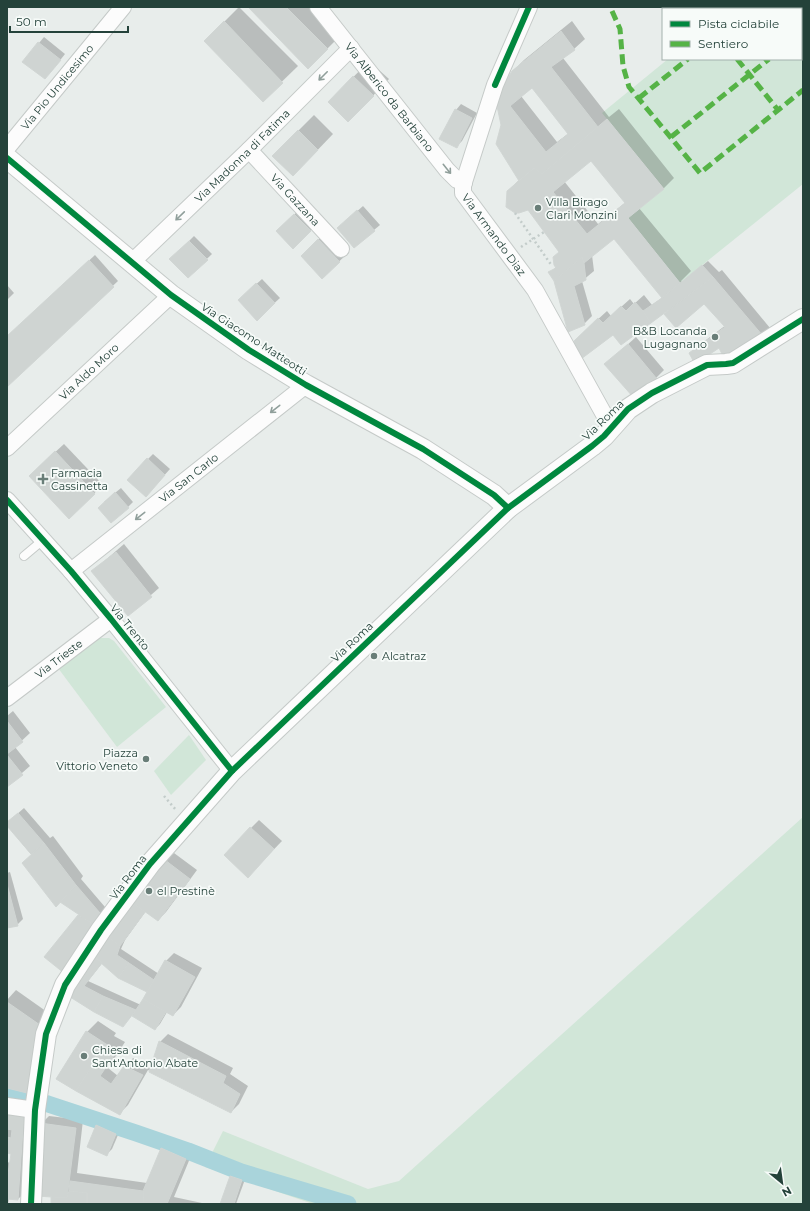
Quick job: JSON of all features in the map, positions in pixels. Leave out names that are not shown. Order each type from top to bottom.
[{"type":"street","name":"Via Pio Undicesimo","points":[[7,148],[123,7]]},
{"type":"street","name":"Via Alberico da Barbiano","points":[[318,7],[453,176],[464,183]]},
{"type":"street","name":"Via Armando Diaz","points":[[529,7],[495,85],[464,183],[463,192],[535,290],[611,427]]},
{"type":"street","name":"Via Madonna di Fatima","points":[[132,262],[249,150],[351,48]]},
{"type":"street","name":"Via Gazzana","points":[[249,150],[341,250]]},
{"type":"street","name":"Via Giacomo Matteotti","points":[[7,158],[171,295],[249,350],[306,385],[423,448],[494,495],[508,508]]},
{"type":"street","name":"Via Aldo Moro","points":[[7,448],[171,295]]},
{"type":"street","name":"Via Roma","points":[[31,1204],[36,1102],[46,1034],[64,984],[101,930],[150,864],[232,771],[508,508],[592,446],[628,409],[652,393],[707,365],[733,363],[803,318]]},
{"type":"street","name":"Via San Carlo","points":[[71,571],[306,385]]},
{"type":"street","name":"Via Trento","points":[[7,500],[71,571],[111,619],[232,771]]},
{"type":"street","name":"Via Trieste","points":[[7,698],[111,619]]},
{"type":"street","points":[[7,1106],[36,1102]]},
{"type":"lane","points":[[24,556],[43,540]]},
{"type":"path","points":[[515,213],[552,266]]},
{"type":"path","points":[[509,256],[544,232]]},
{"type":"green space","points":[[803,7],[803,184],[680,283],[628,218],[664,189],[602,113],[667,60],[802,60],[802,8],[732,8]]},
{"type":"green space","points":[[95,638],[109,638],[114,641],[166,707],[117,747],[58,668]]},
{"type":"green space","points":[[189,735],[206,760],[171,795],[154,771]]},
{"type":"green space","points":[[803,817],[803,1204],[313,1204],[205,1167],[223,1131],[368,1189],[399,1181]]},
{"type":"building","points":[[248,7],[286,7],[328,49],[308,69]]},
{"type":"building","points":[[224,21],[283,83],[263,102],[204,41]]},
{"type":"building","points":[[561,31],[575,50],[551,67],[598,127],[542,174],[534,168],[519,181],[496,144],[501,125],[497,106],[502,88],[512,71]],"holes":[[[532,88],[568,134],[546,152],[510,106]]]},
{"type":"building","points":[[38,42],[61,60],[45,79],[22,62]]},
{"type":"building","points":[[353,76],[374,96],[348,122],[328,102]]},
{"type":"building","points":[[455,109],[472,118],[457,148],[439,139]]},
{"type":"building","name":"Villa Birago Clari Monzini","points":[[607,119],[664,189],[628,218],[680,283],[662,298],[614,239],[584,263],[582,257],[554,281],[548,272],[556,268],[553,257],[559,252],[528,210],[515,213],[506,207],[507,191],[534,168],[542,174]],"holes":[[[591,161],[625,203],[587,234],[553,192]]]},
{"type":"building","points":[[298,130],[318,150],[293,176],[272,156]]},
{"type":"building","points":[[357,210],[375,231],[354,248],[337,228]]},
{"type":"building","points":[[294,214],[311,231],[293,249],[276,231]]},
{"type":"building","points":[[318,239],[340,262],[322,279],[301,256]]},
{"type":"building","points":[[189,241],[208,260],[188,278],[169,259]]},
{"type":"building","points":[[582,257],[586,280],[574,286],[585,325],[568,332],[554,281]]},
{"type":"building","points":[[89,260],[114,287],[7,387],[7,336]]},
{"type":"building","points":[[702,265],[713,277],[651,323],[643,311],[662,298]]},
{"type":"building","points":[[713,277],[763,336],[726,362],[719,348],[695,364],[689,353],[725,327],[704,304],[676,328],[664,314]]},
{"type":"building","points":[[256,283],[275,303],[257,321],[238,300]]},
{"type":"building","points":[[635,302],[651,323],[621,345],[613,335],[581,359],[574,341],[598,318],[603,323],[621,306],[626,311]]},
{"type":"building","points":[[628,344],[657,379],[634,398],[604,364]]},
{"type":"building","points":[[55,451],[95,494],[69,519],[29,476]]},
{"type":"building","points":[[147,458],[165,475],[146,497],[127,480]]},
{"type":"building","points":[[115,492],[129,508],[111,523],[98,508]]},
{"type":"building","points":[[116,552],[152,597],[128,616],[91,571]]},
{"type":"building","points":[[7,721],[23,742],[7,754]]},
{"type":"building","points":[[7,755],[23,775],[7,787]]},
{"type":"building","points":[[18,813],[44,843],[31,854],[7,826],[7,822]]},
{"type":"building","points":[[250,827],[274,849],[248,878],[224,855]]},
{"type":"building","points":[[44,843],[76,885],[56,907],[22,863]]},
{"type":"building","points":[[165,860],[190,879],[158,921],[133,903]]},
{"type":"building","points":[[7,884],[18,926],[7,928]]},
{"type":"building","points":[[76,885],[100,913],[93,924],[60,902]]},
{"type":"building","points":[[133,903],[145,912],[120,946],[108,937]]},
{"type":"building","points":[[78,915],[93,924],[64,973],[44,957]]},
{"type":"building","points":[[108,937],[120,946],[117,955],[129,963],[118,978],[92,955]]},
{"type":"building","points":[[92,955],[102,963],[84,986],[103,996],[94,1012],[67,995]]},
{"type":"building","points":[[165,960],[195,977],[173,1016],[143,999]]},
{"type":"building","points":[[129,963],[154,980],[147,992],[118,978]]},
{"type":"building","points":[[103,996],[136,1010],[123,1027],[94,1012]]},
{"type":"building","points":[[143,999],[166,1012],[155,1030],[132,1016]]},
{"type":"building","points":[[7,1002],[40,1025],[27,1093],[7,1088]]},
{"type":"building","name":"Chiesa di Sant'Antonio Abate","points":[[86,1031],[106,1044],[76,1091],[56,1079]]},
{"type":"building","points":[[159,1041],[226,1076],[223,1083],[240,1094],[231,1113],[149,1072]]},
{"type":"building","points":[[106,1044],[117,1051],[100,1076],[111,1084],[124,1066],[143,1075],[120,1115],[76,1091]]},
{"type":"building","points":[[7,1109],[24,1116],[18,1200],[7,1199],[7,1174],[11,1154],[7,1153],[7,1137],[11,1138],[12,1130],[7,1129]]},
{"type":"building","points":[[40,1123],[76,1128],[67,1198],[37,1196]]},
{"type":"building","points":[[96,1125],[116,1134],[107,1156],[87,1147]]},
{"type":"building","points":[[161,1148],[186,1159],[167,1204],[144,1204],[143,1191]]},
{"type":"building","points":[[230,1176],[242,1180],[234,1204],[220,1204]]},
{"type":"building","points":[[70,1181],[143,1191],[144,1204],[87,1204],[87,1193],[69,1191]]},
{"type":"building","points":[[69,1191],[87,1193],[87,1204],[51,1204],[51,1197],[67,1198]]},
{"type":"waterway","points":[[7,1093],[48,1104],[136,1133],[188,1151],[241,1172],[348,1204]]},
{"type":"marked path","points":[[612,11],[620,29],[623,66],[629,87],[700,173],[803,90]]},
{"type":"marked path","points":[[639,98],[687,60]]},
{"type":"marked path","points":[[738,60],[778,110]]},
{"type":"marked path","points":[[671,137],[768,60]]},
{"type":"cycle path","points":[[495,85],[529,7]]},
{"type":"cycle path","points":[[7,158],[171,295],[249,350],[306,385],[423,449],[494,495],[508,508]]},
{"type":"cycle path","points":[[31,1204],[35,1110],[46,1034],[65,985],[101,930],[150,864],[232,771],[508,508],[592,446],[604,436],[628,409],[652,393],[707,365],[733,363],[803,319]]},
{"type":"cycle path","points":[[7,500],[71,571],[111,619],[232,771]]},
{"type":"place","name":"Villa Birago Clari Monzini","points":[[538,208]]},
{"type":"place","name":"B&B Locanda Lugagnano","points":[[715,337]]},
{"type":"place","name":"Farmacia Cassinetta","points":[[43,479]]},
{"type":"place","name":"Alcatraz","points":[[374,656]]},
{"type":"place","name":"Piazza Vittorio Veneto","points":[[146,759]]},
{"type":"place","name":"el Prestinè","points":[[149,891]]},
{"type":"place","name":"Chiesa di Sant'Antonio Abate","points":[[84,1056]]}]
